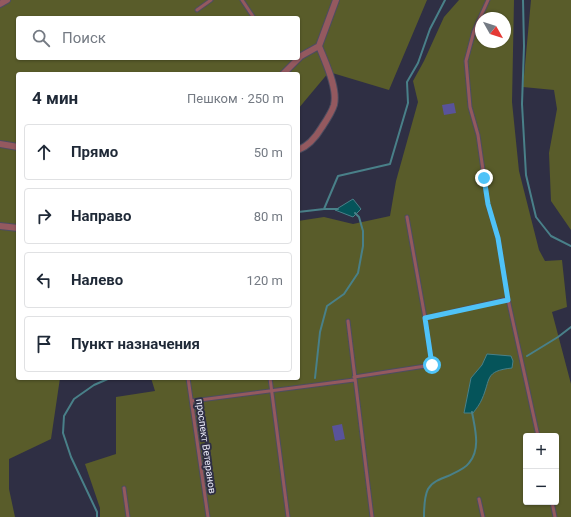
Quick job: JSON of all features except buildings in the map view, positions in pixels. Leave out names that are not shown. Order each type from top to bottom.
[{"type":"street","points":[[0,4],[7,0]]},
{"type":"street","points":[[300,149],[310,143],[316,136],[334,106],[332,83],[319,46],[336,0]]},
{"type":"street","points":[[300,55],[319,46]]},
{"type":"street","points":[[285,72],[295,60]]},
{"type":"street","points":[[0,144],[16,146]]},
{"type":"street","points":[[0,226],[16,228]]},
{"type":"lane","points":[[197,10],[211,0]]},
{"type":"lane","points":[[242,0],[253,16]]},
{"type":"lane","points":[[488,0],[474,31],[466,61],[470,107],[478,135],[488,204],[498,238],[508,300],[537,433]]},
{"type":"lane","points":[[192,401],[354,379],[432,365],[407,217]]},
{"type":"lane","points":[[425,318],[508,300]]},
{"type":"lane","points":[[348,321],[372,517]]},
{"type":"lane","name":"проспект Ветеранов","points":[[188,380],[208,517]]},
{"type":"lane","points":[[270,380],[288,517]]},
{"type":"lane","points":[[124,488],[128,517]]},
{"type":"lane","points":[[478,499],[483,517]]},
{"type":"lane","points":[[553,505],[555,517]]},
{"type":"shaded area","points":[[0,0],[427,0],[389,90],[329,72],[300,107],[300,72],[16,72],[16,380],[60,380],[51,439],[9,459],[9,489],[15,517],[0,517]]},
{"type":"shaded area","points":[[459,0],[514,0],[512,102],[519,171],[539,250],[545,261],[562,260],[567,307],[552,312],[571,384],[571,517],[100,517],[100,508],[85,464],[116,454],[116,397],[155,391],[152,380],[300,380],[300,221],[324,217],[353,224],[390,216],[396,181],[418,102],[413,81],[444,17]]},
{"type":"shaded area","points":[[531,0],[571,0],[571,230],[551,201],[549,153],[557,109],[554,90],[523,87]]},
{"type":"shaded area","points":[[353,199],[361,209],[353,217],[335,210]]},
{"type":"shaded area","points":[[487,354],[511,356],[513,361],[512,368],[503,369],[493,374],[488,381],[485,392],[477,408],[473,413],[464,413],[471,378],[482,365]]},
{"type":"waterway","points":[[300,212],[324,209],[338,176],[390,164],[408,103],[407,82],[418,63],[430,29],[445,0]]},
{"type":"waterway","points":[[523,0],[524,46],[522,104],[526,175],[536,217],[551,236],[571,246]]},
{"type":"waterway","points":[[324,209],[338,209]]},
{"type":"waterway","points":[[315,378],[320,332],[327,306],[344,294],[358,273],[363,246],[363,231],[359,217],[355,213]]},
{"type":"waterway","points":[[527,356],[571,327]]},
{"type":"waterway","points":[[97,517],[97,512],[71,457],[63,433],[64,416],[74,399],[94,385],[105,380]]},
{"type":"waterway","points":[[424,517],[425,499],[428,489],[432,484],[465,467],[473,457],[476,445],[476,432],[472,412]]},
{"type":"route","points":[[432,365],[425,318],[508,300],[498,238],[488,204],[484,178]]}]
